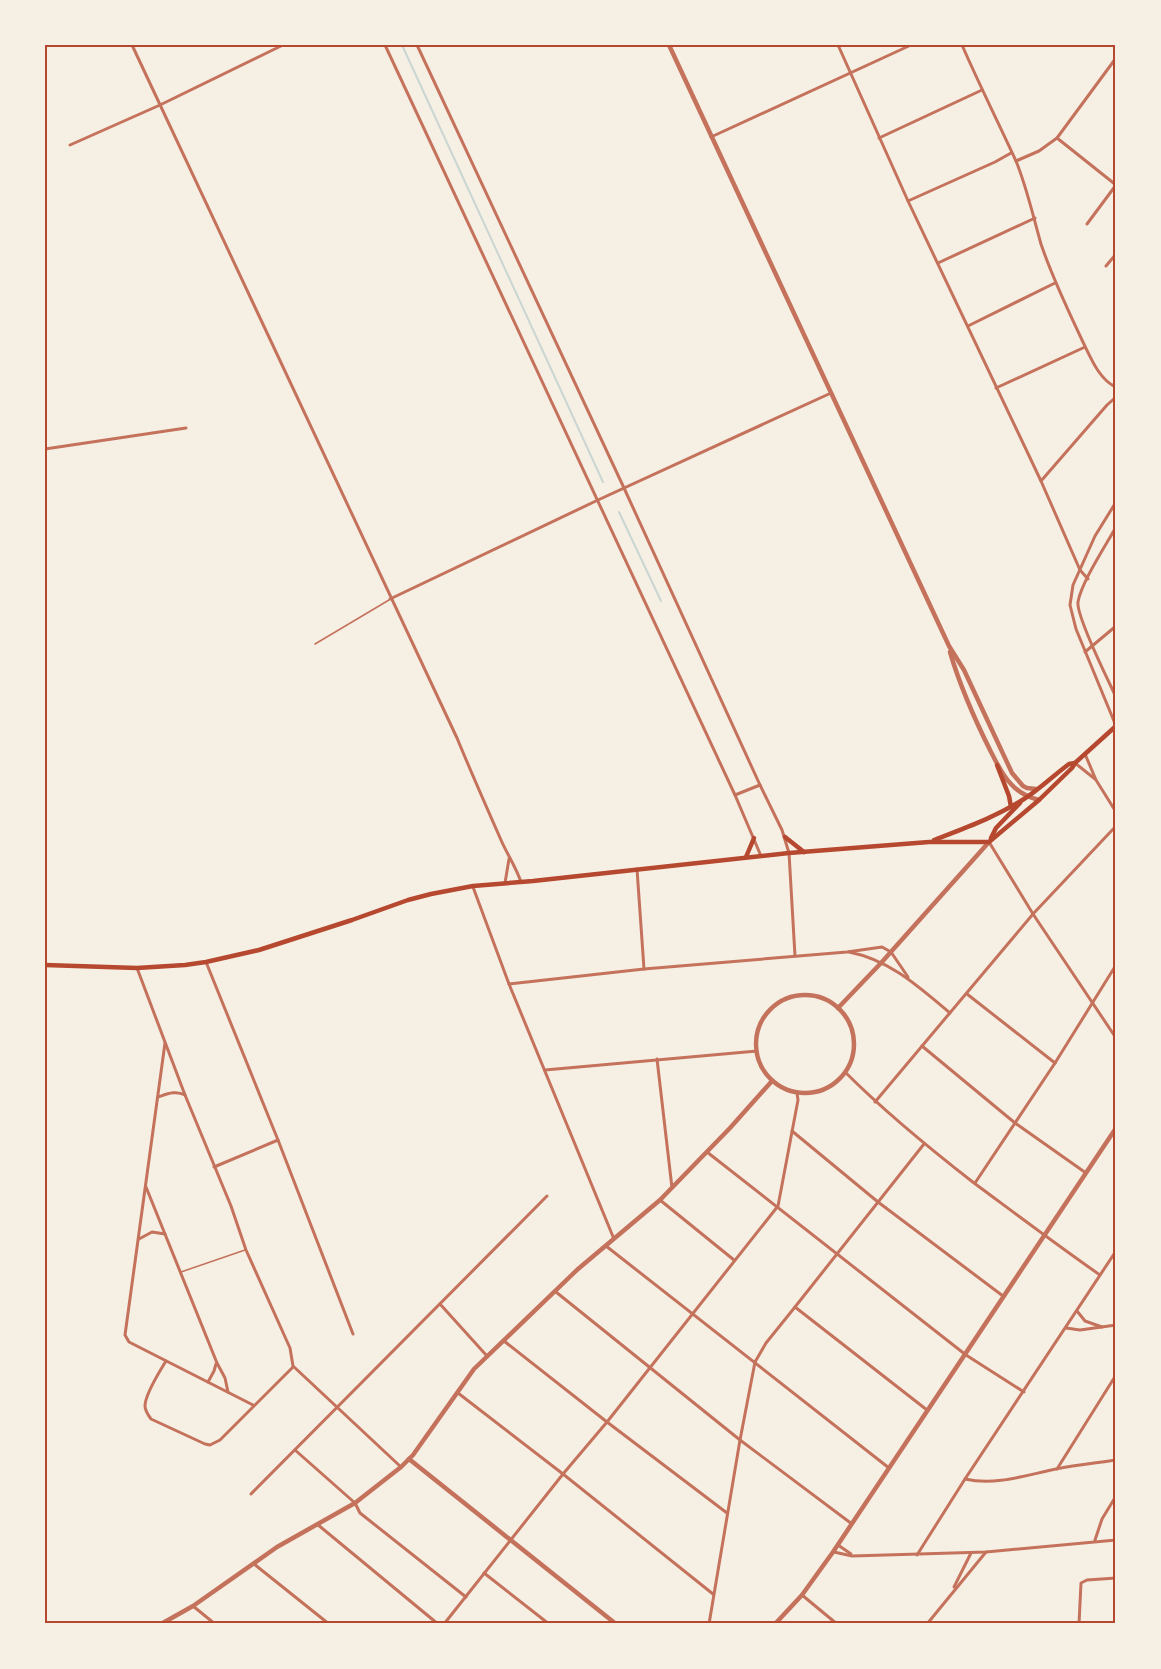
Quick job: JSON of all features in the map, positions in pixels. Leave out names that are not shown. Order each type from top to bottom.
[{"type":"main road","points":[[929,842],[1011,809],[1069,764],[1075,762],[1116,726]]},
{"type":"main road","points":[[45,964],[137,968],[206,963],[259,950],[408,900],[473,886],[789,853],[929,842],[989,842],[1039,800],[1072,768],[1075,762]]},
{"type":"main road","points":[[989,842],[996,828],[1011,809],[998,765]]},
{"type":"main road","points":[[785,837],[804,852]]},
{"type":"main road","points":[[747,857],[754,838]]},
{"type":"street","points":[[132,45],[457,738],[521,882]]},
{"type":"street","points":[[70,145],[160,105],[283,45]]},
{"type":"street","points":[[385,45],[735,795],[761,856]]},
{"type":"street","points":[[417,45],[785,837],[789,853],[795,956]]},
{"type":"street","points":[[669,45],[949,646],[964,670],[1003,756],[1016,779],[1027,788],[1036,789]]},
{"type":"street","points":[[838,45],[879,138],[1041,481],[1080,570],[1088,579]]},
{"type":"street","points":[[711,137],[911,45]]},
{"type":"street","points":[[962,45],[1016,161],[1029,195],[1055,283],[1085,347],[1105,381],[1116,387]]},
{"type":"street","points":[[1016,161],[1040,151],[1057,138],[1116,58]]},
{"type":"street","points":[[879,138],[982,90]]},
{"type":"street","points":[[1057,138],[1116,185],[1087,224]]},
{"type":"street","points":[[909,201],[1011,153]]},
{"type":"street","points":[[938,262],[1035,218]]},
{"type":"street","points":[[1106,266],[1116,254]]},
{"type":"street","points":[[968,326],[1055,283]]},
{"type":"street","points":[[996,388],[1085,347]]},
{"type":"street","points":[[390,599],[831,393]]},
{"type":"street","points":[[1041,481],[1116,397]]},
{"type":"street","points":[[45,449],[186,428]]},
{"type":"street","points":[[1116,502],[1095,536],[1073,585],[1070,605],[1076,629],[1116,726]]},
{"type":"street","points":[[1116,527],[1080,593],[1078,606],[1078,612],[1116,697]]},
{"type":"street","points":[[1085,652],[1116,626]]},
{"type":"street","points":[[949,646],[956,673],[998,765],[1009,782],[1027,797],[1039,800]]},
{"type":"street","points":[[1085,754],[1096,780],[1116,812]]},
{"type":"street","points":[[1075,762],[1096,780]]},
{"type":"street","points":[[735,795],[760,785]]},
{"type":"street","points":[[875,1102],[1033,914],[1116,826]]},
{"type":"street","points":[[838,1008],[989,842],[1033,914],[1116,1038]]},
{"type":"street","points":[[505,883],[509,858]]},
{"type":"street","points":[[637,870],[644,969]]},
{"type":"street","points":[[473,886],[509,984],[614,1239]]},
{"type":"street","points":[[509,984],[882,947],[891,952],[908,977]]},
{"type":"street","points":[[847,952],[866,956],[908,977],[950,1013]]},
{"type":"street","points":[[206,963],[353,1334]]},
{"type":"street","points":[[975,1183],[1055,1063],[1116,965]]},
{"type":"street","points":[[137,968],[185,1095],[231,1206],[246,1250],[290,1348],[293,1366],[401,1467]]},
{"type":"street","points":[[967,994],[1055,1063]]},
{"type":"street","points":[[805,995],[829,1001],[838,1008],[853,1034],[853,1052],[851,1063],[837,1081],[828,1088],[797,1093],[772,1081],[763,1070],[756,1051],[756,1037],[761,1023],[773,1007],[786,999],[805,995]]},
{"type":"street","points":[[165,1040],[125,1335],[129,1341],[253,1405]]},
{"type":"street","points":[[922,1046],[1015,1123],[1086,1173]]},
{"type":"street","points":[[544,1070],[756,1051]]},
{"type":"street","points":[[657,1059],[672,1188]]},
{"type":"street","points":[[845,1072],[875,1102],[924,1144],[1044,1236],[1100,1275]]},
{"type":"street","points":[[161,1624],[193,1606],[277,1547],[355,1503],[401,1467],[439,1419],[474,1369],[555,1291],[660,1200],[772,1081]]},
{"type":"street","points":[[158,1097],[173,1093],[185,1095]]},
{"type":"street","points":[[444,1624],[778,1206],[798,1100],[797,1093]]},
{"type":"street","points":[[775,1624],[802,1595],[834,1552],[1116,1128]]},
{"type":"street","points":[[792,1130],[878,1202],[1003,1296]]},
{"type":"street","points":[[214,1167],[278,1140]]},
{"type":"street","points":[[709,1624],[755,1362],[766,1343],[924,1144]]},
{"type":"street","points":[[707,1152],[966,1355],[1024,1392]]},
{"type":"street","points":[[146,1185],[225,1378],[228,1392]]},
{"type":"street","points":[[251,1494],[547,1196]]},
{"type":"street","points":[[660,1200],[735,1260]]},
{"type":"street","points":[[139,1240],[152,1232],[165,1234]]},
{"type":"street","points":[[606,1245],[889,1468]]},
{"type":"street","points":[[917,1554],[1116,1251]]},
{"type":"street","points":[[555,1291],[740,1440],[852,1524]]},
{"type":"street","points":[[440,1304],[487,1356]]},
{"type":"street","points":[[795,1306],[928,1411]]},
{"type":"street","points":[[1077,1311],[1085,1321],[1104,1327]]},
{"type":"street","points":[[1066,1328],[1080,1330],[1116,1325]]},
{"type":"street","points":[[504,1341],[727,1513]]},
{"type":"street","points":[[166,1361],[144,1407],[151,1419],[210,1445],[220,1440],[293,1366]]},
{"type":"street","points":[[208,1382],[217,1363]]},
{"type":"street","points":[[1057,1469],[1116,1375]]},
{"type":"street","points":[[457,1392],[713,1594]]},
{"type":"street","points":[[295,1450],[355,1503],[360,1513],[466,1597]]},
{"type":"street","points":[[409,1459],[616,1624]]},
{"type":"street","points":[[965,1479],[975,1482],[994,1482],[1116,1460]]},
{"type":"street","points":[[1095,1540],[1102,1519],[1116,1496]]},
{"type":"street","points":[[317,1524],[438,1624]]},
{"type":"street","points":[[834,1552],[852,1556],[986,1552],[1095,1540],[1116,1540]]},
{"type":"street","points":[[838,1545],[852,1556]]},
{"type":"street","points":[[950,1594],[971,1552]]},
{"type":"street","points":[[927,1624],[986,1552]]},
{"type":"street","points":[[253,1563],[329,1624]]},
{"type":"street","points":[[484,1574],[549,1624]]},
{"type":"street","points":[[1079,1624],[1081,1583],[1087,1580],[1116,1578]]},
{"type":"street","points":[[802,1595],[837,1624]]},
{"type":"street","points":[[193,1606],[215,1624]]},
{"type":"lane","points":[[315,644],[390,599]]},
{"type":"lane","points":[[181,1273],[246,1250]]},
{"type":"waterway","points":[[402,45],[603,482]]},
{"type":"waterway","points":[[619,512],[661,601]]}]
